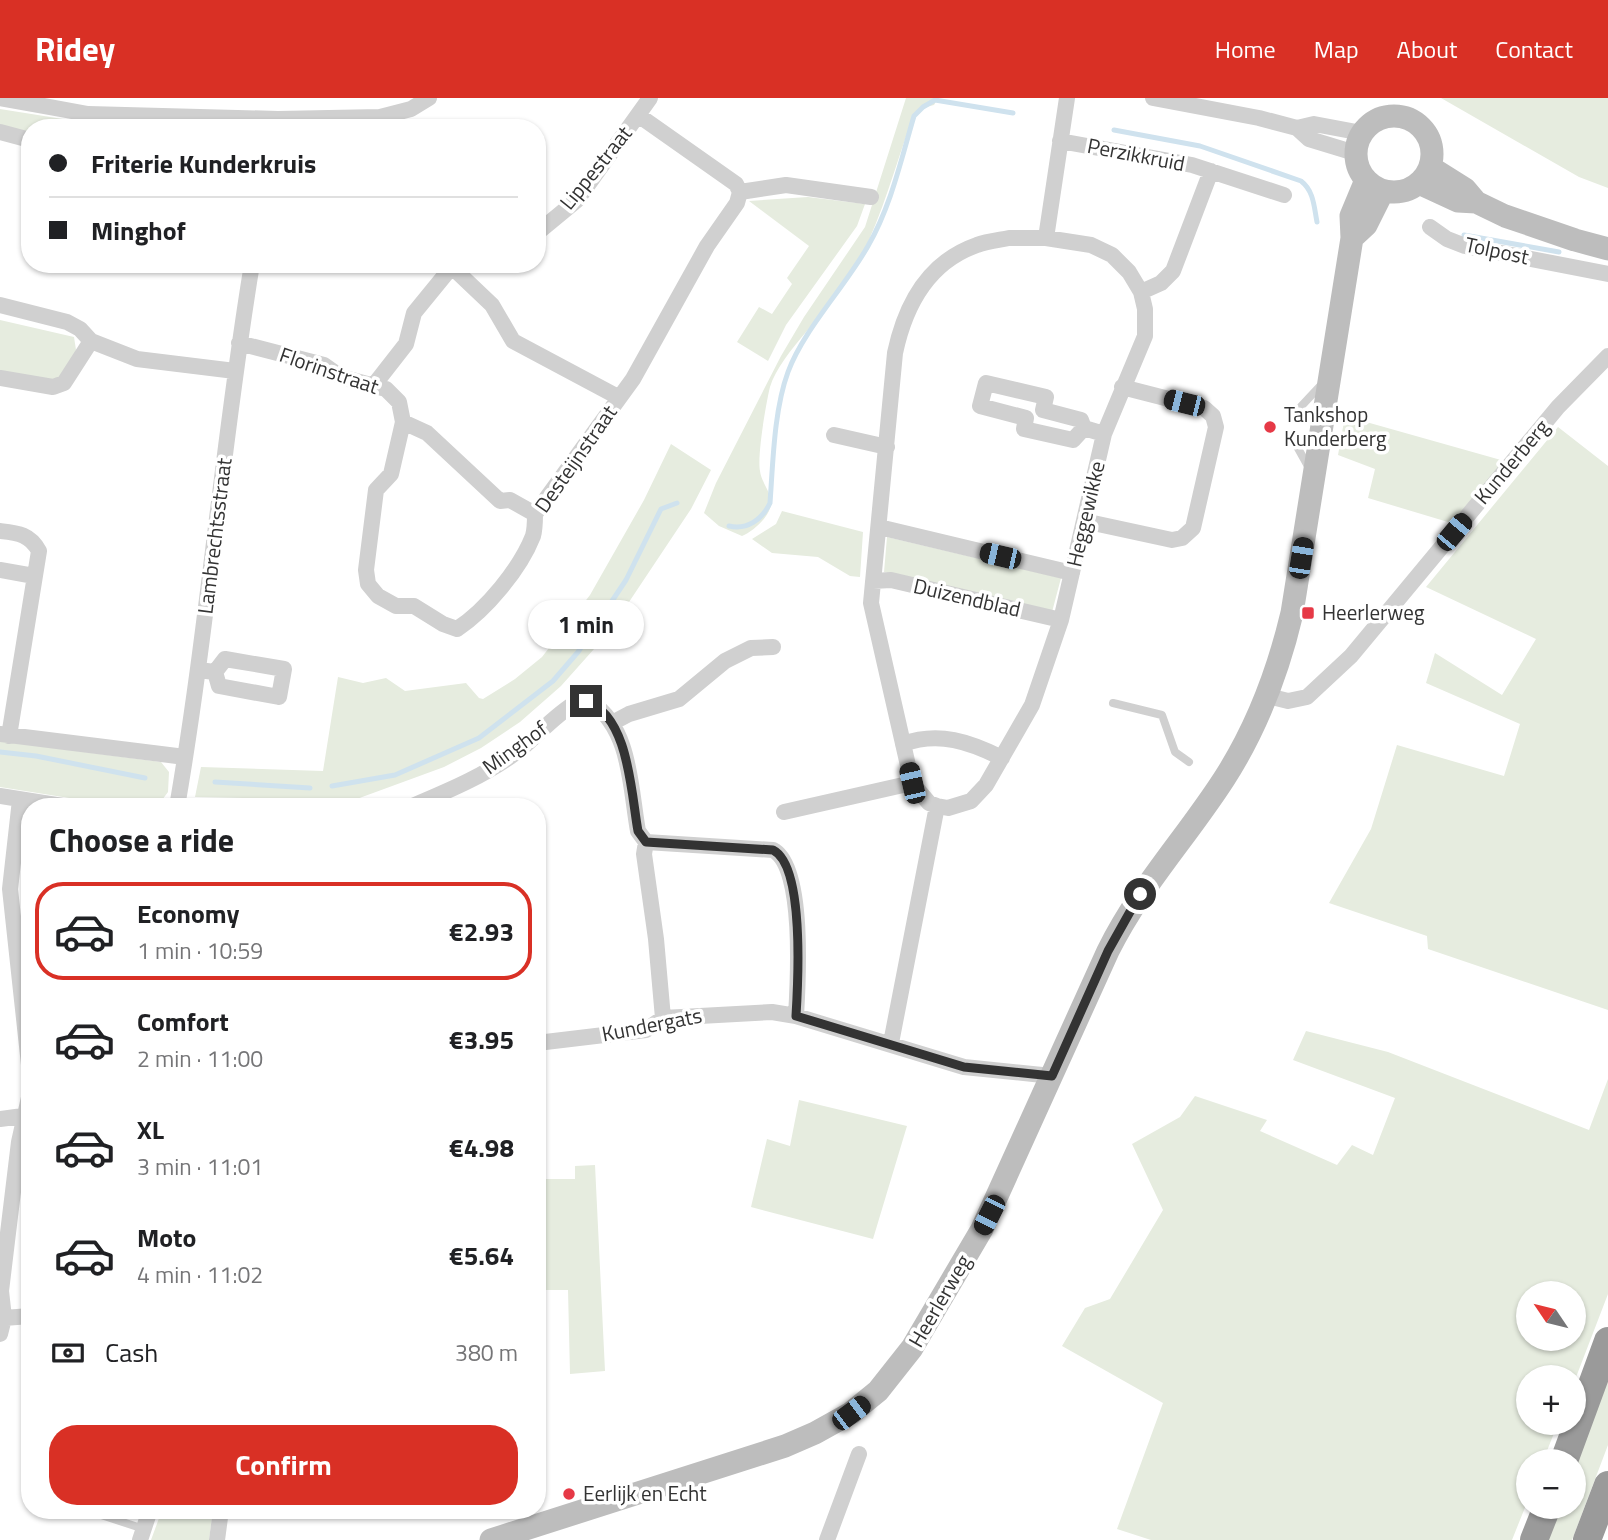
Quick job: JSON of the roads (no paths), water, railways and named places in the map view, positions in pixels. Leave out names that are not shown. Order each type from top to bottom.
[{"type":"highway","points":[[1568,1449],[1608,1341]]},
{"type":"highway","points":[[1587,1540],[1608,1485]]},
{"type":"highway","points":[[1535,1540],[1543,1519]]},
{"type":"main road","points":[[1399,107],[1421,127],[1432,150],[1424,175],[1398,192],[1374,186],[1358,168],[1358,143],[1377,119],[1399,107]]},
{"type":"main road","name":"Tolpost","points":[[1424,175],[1458,201],[1476,202],[1505,216],[1575,240],[1608,248]]},
{"type":"main road","name":"Heerlerweg","points":[[491,1540],[785,1446],[815,1433],[865,1403],[888,1381],[904,1360],[950,1285],[995,1203],[1125,917],[1216,780],[1248,738],[1268,696],[1293,613],[1352,238],[1351,216],[1374,186]]},
{"type":"street","points":[[0,98],[88,114],[193,119]]},
{"type":"street","points":[[389,119],[429,98]]},
{"type":"street","name":"Lippestraat","points":[[546,226],[577,200],[650,98]]},
{"type":"street","points":[[1046,238],[1067,98]]},
{"type":"street","points":[[1153,98],[1297,128],[1314,124],[1358,143]]},
{"type":"street","points":[[638,115],[736,184],[740,192],[786,185],[871,197]]},
{"type":"street","points":[[0,132],[21,138]]},
{"type":"street","name":"Perzikkruid","points":[[1060,141],[1192,165],[1284,195]]},
{"type":"street","name":"Perzikkruid","points":[[1141,292],[1161,283],[1172,271],[1211,171]]},
{"type":"street","name":"Desteijnstraat","points":[[403,422],[391,474],[376,489],[366,570],[368,584],[378,596],[396,606],[414,606],[443,624],[457,629],[473,618],[519,563],[534,533],[535,514],[633,379],[707,246],[737,203],[740,192]]},
{"type":"street","name":"Tolpost","points":[[1430,227],[1447,239],[1465,246],[1608,274]]},
{"type":"street","name":"Heggewikke","points":[[912,783],[871,603],[895,354],[901,326],[912,299],[930,274],[958,253],[978,244],[1009,238],[1046,238],[1091,245],[1120,262],[1141,292],[1145,309],[1145,336],[1104,434],[1061,620],[1032,705],[986,785],[971,801],[948,808],[937,806]]},
{"type":"street","points":[[1568,266],[1575,240]]},
{"type":"street","name":"Lambrechtsstraat","points":[[178,798],[251,273]]},
{"type":"street","points":[[374,385],[406,344],[414,313],[447,273]]},
{"type":"street","points":[[460,273],[492,305],[513,341],[618,397]]},
{"type":"street","points":[[0,305],[67,322],[80,329],[91,341],[137,359],[235,371]]},
{"type":"street","points":[[0,379],[53,387],[64,383],[91,341]]},
{"type":"street","name":"Florinstraat","points":[[239,343],[324,365],[341,377],[386,389],[399,402],[403,422]]},
{"type":"street","name":"Kunderberg","points":[[1268,696],[1293,701],[1307,697],[1351,656],[1558,407],[1608,356]]},
{"type":"street","points":[[986,383],[1046,397],[1043,410],[1081,420],[1084,428],[1073,440],[1024,429],[1026,418],[980,406],[986,383]]},
{"type":"street","points":[[1084,521],[1172,540],[1182,538],[1194,528],[1216,427],[1213,416],[1204,408],[1122,387]]},
{"type":"street","points":[[403,422],[427,433],[500,501],[510,500],[535,514]]},
{"type":"street","points":[[1084,428],[1104,434]]},
{"type":"street","points":[[834,435],[887,447]]},
{"type":"street","points":[[879,527],[1072,573]]},
{"type":"street","points":[[0,531],[24,534],[34,541],[39,551],[4,735],[185,757]]},
{"type":"street","points":[[0,570],[34,576]]},
{"type":"street","name":"Duizendblad","points":[[873,581],[891,580],[1061,620]]},
{"type":"street","points":[[612,723],[629,714],[679,699],[725,661],[751,648],[773,647]]},
{"type":"street","points":[[198,670],[215,672]]},
{"type":"street","name":"Minghof","points":[[431,798],[454,788],[520,749],[577,702],[586,701],[595,705],[612,723],[624,748],[638,831],[646,842],[644,854],[656,939],[663,1018]]},
{"type":"street","points":[[903,744],[917,739],[946,738],[975,744],[1002,758]]},
{"type":"street","points":[[784,812],[912,783],[929,803],[937,806],[891,1044]]},
{"type":"street","points":[[0,796],[20,800],[10,889],[21,991]]},
{"type":"street","points":[[646,842],[773,850],[781,854],[791,890],[799,948],[796,1016]]},
{"type":"street","name":"Kundergats","points":[[546,1042],[646,1030],[663,1018],[772,1012],[796,1016],[964,1067],[1052,1076]]},
{"type":"street","points":[[0,1119],[21,1116]]},
{"type":"street","points":[[21,1136],[1,1291],[2,1326],[21,1319]]},
{"type":"street","points":[[827,1540],[859,1454]]},
{"type":"street","points":[[217,1540],[220,1519]]},
{"type":"lane","points":[[1293,415],[1329,376]]},
{"type":"lane","points":[[1290,434],[1314,477]]},
{"type":"lane","points":[[1113,703],[1162,715],[1175,752],[1189,762]]},
{"type":"lane","points":[[107,1519],[142,1534]]},
{"type":"waterway","points":[[729,526],[748,525],[763,514],[770,503],[777,419],[788,372],[804,340],[859,261],[876,231],[895,182],[914,116],[935,100],[1013,113]]},
{"type":"waterway","points":[[1114,130],[1200,146],[1301,181],[1311,194],[1317,222]]},
{"type":"waterway","points":[[1464,235],[1559,252]]},
{"type":"waterway","points":[[332,786],[395,775],[479,738],[553,681],[578,652],[626,580],[661,509],[677,503]]},
{"type":"waterway","points":[[0,752],[36,756],[145,778]]},
{"type":"waterway","points":[[215,782],[310,788]]},
{"type":"place","name":"Tankshop Kunderberg","points":[[1270,427]]},
{"type":"place","name":"Heerlerweg","points":[[1308,613]]},
{"type":"place","name":"Eerlijk en Echt","points":[[569,1494]]}]
